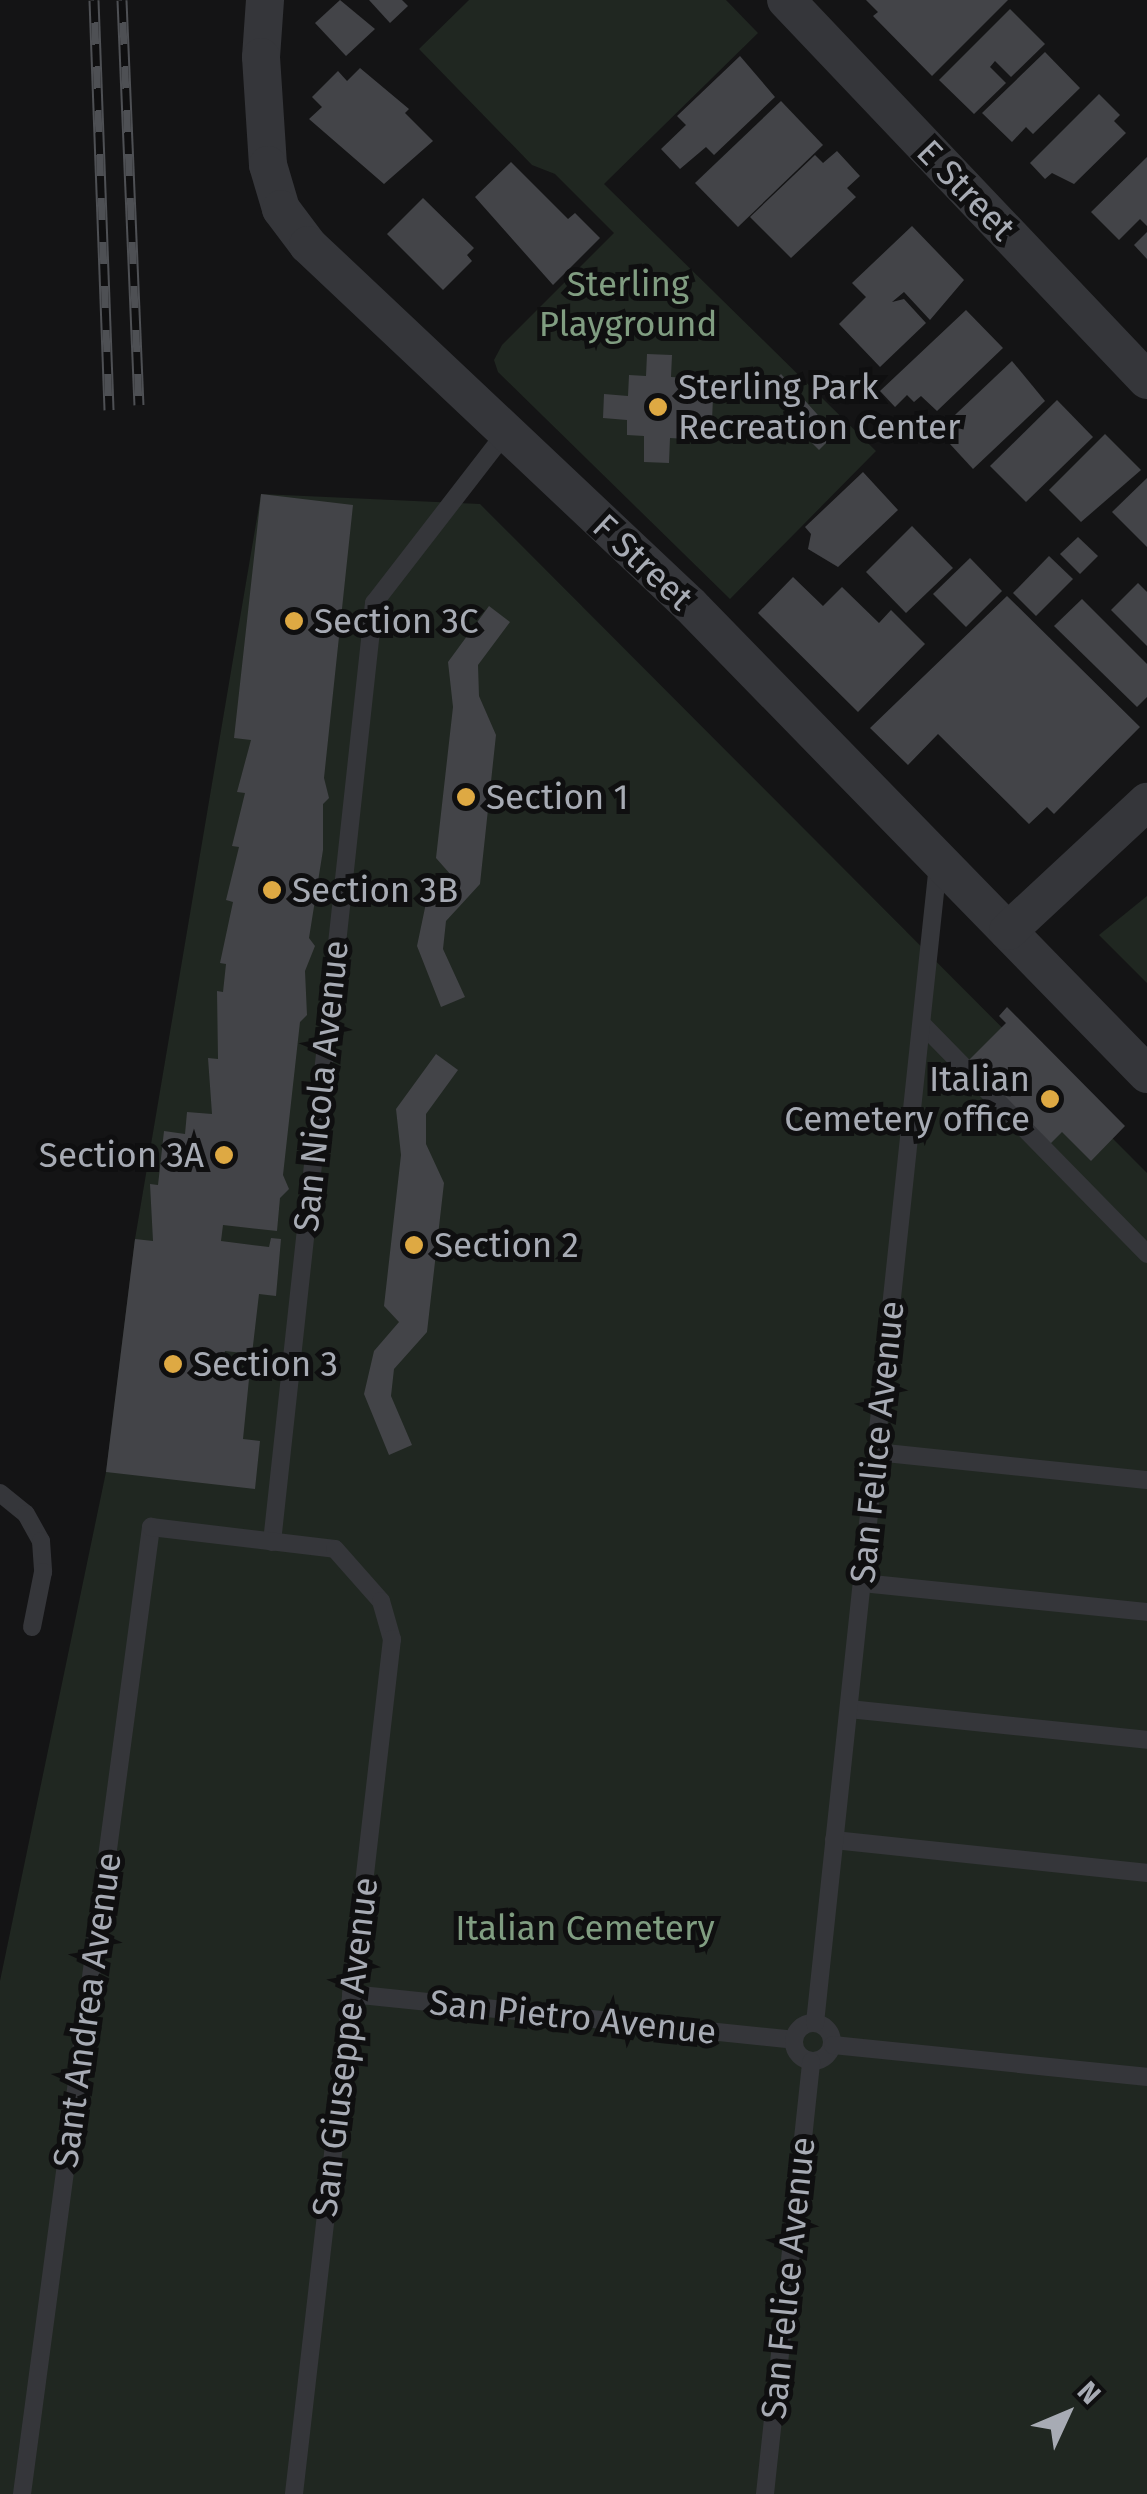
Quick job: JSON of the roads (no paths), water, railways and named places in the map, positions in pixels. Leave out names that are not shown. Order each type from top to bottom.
[{"type":"street","name":"F Street","points":[[265,0],[260,57],[268,166],[281,209],[308,245],[504,435],[690,605],[1147,1074]]},
{"type":"street","name":"E Street","points":[[786,0],[1147,380]]},
{"type":"street","points":[[1008,931],[1147,802]]},
{"type":"lane","name":"San Nicola Avenue","points":[[272,1542],[374,603],[504,435]]},
{"type":"lane","name":"San Felice Avenue","points":[[815,2023],[939,861]]},
{"type":"lane","points":[[922,1024],[1147,1254]]},
{"type":"lane","points":[[876,1452],[1147,1480]]},
{"type":"lane","points":[[0,1493],[26,1514],[42,1541],[44,1572],[32,1627]]},
{"type":"lane","name":"Sant Andrea Avenue","points":[[22,2494],[152,1527],[272,1542]]},
{"type":"lane","name":"San Giuseppe Avenue","points":[[272,1542],[335,1549],[381,1601],[392,1639],[294,2494]]},
{"type":"lane","points":[[862,1583],[1147,1612]]},
{"type":"lane","points":[[848,1709],[1147,1740]]},
{"type":"lane","points":[[834,1840],[1147,1872]]},
{"type":"lane","name":"San Pietro Avenue","points":[[351,1994],[794,2040]]},
{"type":"lane","points":[[815,2023],[827,2028],[833,2044],[826,2058],[811,2062],[797,2054],[794,2040],[802,2026],[815,2023]]},
{"type":"lane","points":[[833,2044],[1147,2077]]},
{"type":"lane","name":"San Felice Avenue","points":[[765,2494],[811,2062]]},
{"type":"railway","points":[[94,0],[109,410]]},
{"type":"railway","points":[[122,0],[139,405]]},
{"type":"place","name":"Sterling Park Recreation Center","points":[[658,407]]},
{"type":"place","name":"Section 3C","points":[[294,621]]},
{"type":"place","name":"Section 1","points":[[466,797]]},
{"type":"place","name":"Section 3B","points":[[272,890]]},
{"type":"place","name":"Italian Cemetery office","points":[[1050,1099]]},
{"type":"place","name":"Section 3A","points":[[224,1155]]},
{"type":"place","name":"Section 2","points":[[414,1245]]},
{"type":"place","name":"Section 3","points":[[173,1364]]},
{"type":"park label","name":"Sterling Playground","points":[[628,304]]},
{"type":"park label","name":"Italian Cemetery","points":[[585,1928]]}]
